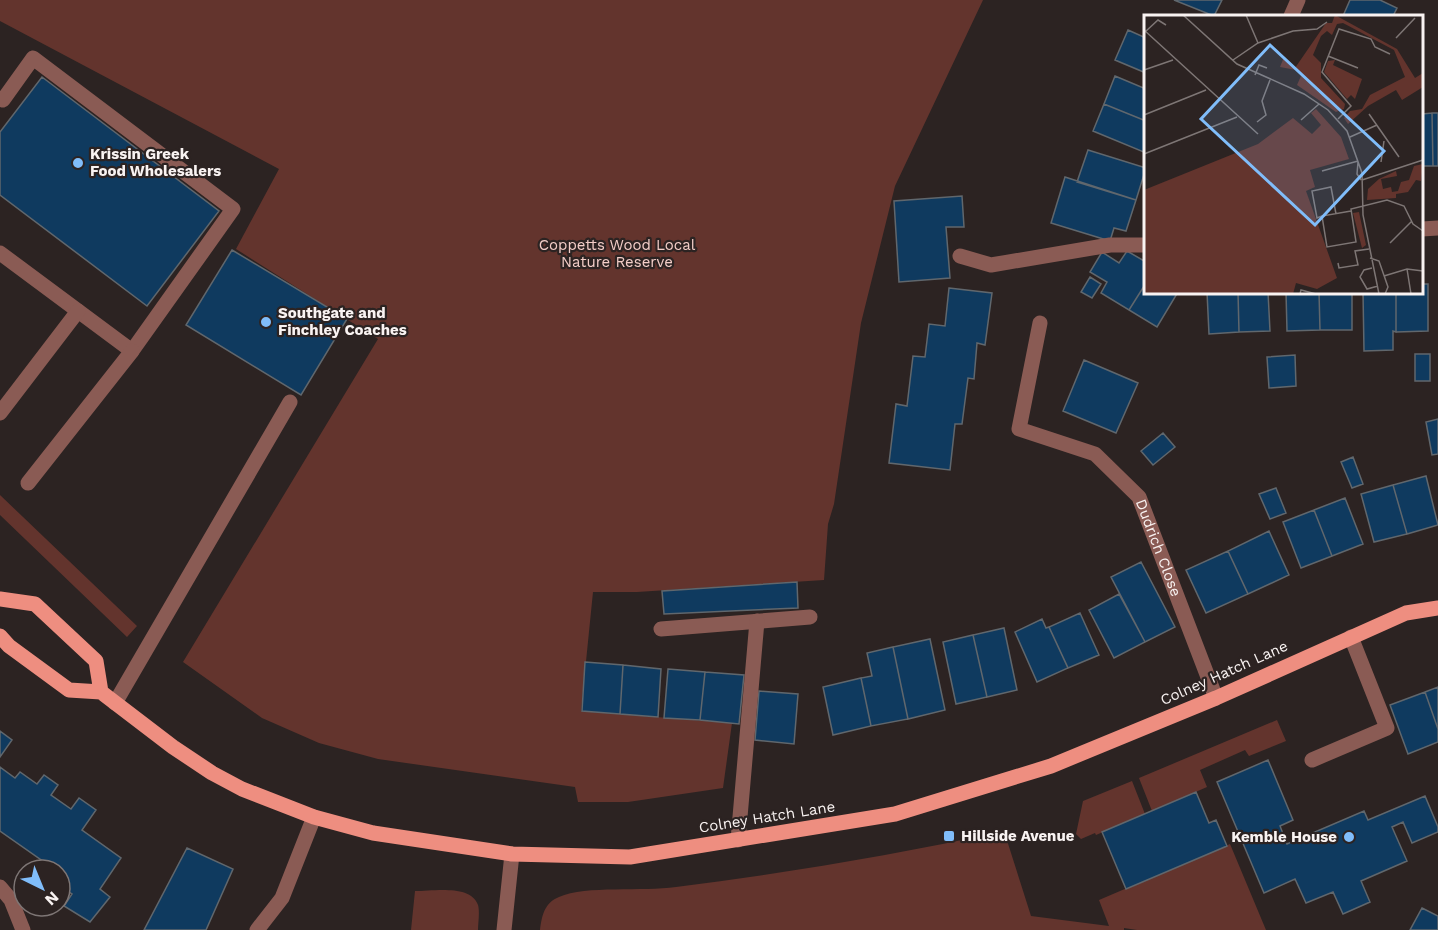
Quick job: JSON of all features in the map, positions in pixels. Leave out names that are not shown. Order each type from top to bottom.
[{"type":"main road","points":[[0,599],[35,604],[96,661],[101,693],[69,690],[9,646],[0,636]]},
{"type":"main road","name":"Colney Hatch Lane","points":[[101,693],[173,747],[212,772],[242,789],[314,817],[373,833],[512,854],[630,857],[895,814],[1051,766],[1216,698],[1406,613],[1438,608]]},
{"type":"street","points":[[1291,15],[1298,0]]},
{"type":"street","points":[[1,100],[33,58],[233,209],[132,351],[28,483]]},
{"type":"street","points":[[960,256],[991,265],[1110,244],[1144,245]]},
{"type":"street","points":[[3,260],[132,351]]},
{"type":"street","points":[[0,413],[78,311]]},
{"type":"street","name":"Dudrich Close","points":[[1040,323],[1019,429],[1095,454],[1139,497],[1216,698]]},
{"type":"street","points":[[115,703],[290,402]]},
{"type":"street","points":[[661,629],[810,617]]},
{"type":"street","points":[[738,840],[757,621]]},
{"type":"street","points":[[1312,760],[1387,728],[1351,637]]},
{"type":"street","points":[[257,930],[282,897],[314,817]]},
{"type":"street","points":[[504,930],[512,854]]},
{"type":"street","points":[[0,887],[11,900],[23,930]]},
{"type":"green space","name":"Coppetts Wood Local Nature Reserve","points":[[0,0],[983,0],[895,186],[861,323],[834,504],[828,524],[824,580],[637,592],[593,592],[581,711],[732,723],[723,788],[628,802],[578,802],[575,787],[378,759],[319,743],[262,718],[183,662],[378,339],[236,249],[279,169],[0,21]]},
{"type":"green space","points":[[0,495],[137,626],[127,637],[0,515]]},
{"type":"green space","points":[[1277,720],[1286,741],[1249,756],[1245,750],[1200,770],[1207,787],[1152,811],[1139,778]]},
{"type":"green space","points":[[1132,781],[1145,814],[1081,839],[1076,834],[1083,801]]},
{"type":"green space","points":[[1004,831],[1031,916],[1109,926],[1099,900],[1230,844],[1266,930],[1137,930],[1124,928],[1124,930],[540,930],[547,906],[559,897],[570,893],[663,888],[758,876],[882,856]]},
{"type":"green space","points":[[451,890],[468,894],[478,905],[478,930],[411,930],[415,891]]},
{"type":"building","points":[[1174,0],[1222,0],[1214,15]]},
{"type":"building","points":[[1350,0],[1380,0],[1397,8],[1394,15],[1343,15]]},
{"type":"building","points":[[1128,30],[1144,37],[1144,72],[1115,60]]},
{"type":"building","points":[[1115,76],[1144,88],[1144,120],[1104,104]]},
{"type":"building","name":"Krissin Greek Food Wholesalers","points":[[42,77],[219,211],[147,306],[0,195],[0,132]]},
{"type":"building","points":[[1104,104],[1144,120],[1144,152],[1093,131]]},
{"type":"building","points":[[1432,113],[1438,113],[1438,166],[1433,166]]},
{"type":"building","points":[[1432,113],[1433,166],[1423,166],[1423,114]]},
{"type":"building","points":[[1088,150],[1144,167],[1136,200],[1077,182]]},
{"type":"building","points":[[1065,177],[1136,200],[1126,231],[1114,228],[1110,241],[1051,223]]},
{"type":"building","points":[[962,196],[964,227],[946,227],[950,278],[899,282],[894,201]]},
{"type":"building","name":"Southgate and Finchley Coaches","points":[[232,250],[347,319],[301,395],[186,325]]},
{"type":"building","points":[[1127,251],[1144,261],[1144,286],[1129,310],[1101,293],[1107,282],[1090,272],[1102,252],[1119,263]]},
{"type":"building","points":[[1090,277],[1101,284],[1092,298],[1081,292]]},
{"type":"building","points":[[1423,284],[1428,284],[1428,331],[1396,332],[1396,294],[1423,294]]},
{"type":"building","points":[[1144,286],[1144,294],[1177,294],[1157,327],[1129,310]]},
{"type":"building","points":[[949,288],[992,293],[985,345],[977,343],[974,379],[968,378],[962,424],[955,424],[950,470],[889,463],[896,404],[907,406],[913,356],[925,357],[929,324],[945,326]]},
{"type":"building","points":[[1207,294],[1238,294],[1239,332],[1209,334]]},
{"type":"building","points":[[1238,294],[1268,294],[1270,331],[1239,332]]},
{"type":"building","points":[[1286,294],[1319,294],[1320,330],[1287,331]]},
{"type":"building","points":[[1319,294],[1352,294],[1352,330],[1320,330]]},
{"type":"building","points":[[1363,294],[1396,294],[1396,332],[1393,331],[1393,350],[1364,351]]},
{"type":"building","points":[[1415,354],[1430,354],[1430,381],[1415,381]]},
{"type":"building","points":[[1295,355],[1296,386],[1269,388],[1267,357]]},
{"type":"building","points":[[1084,360],[1138,383],[1116,433],[1063,411]]},
{"type":"building","points":[[1438,419],[1438,454],[1432,455],[1426,422]]},
{"type":"building","points":[[1163,433],[1175,447],[1153,465],[1141,451]]},
{"type":"building","points":[[1353,457],[1363,484],[1352,488],[1341,462]]},
{"type":"building","points":[[1426,476],[1438,525],[1407,534],[1393,485]]},
{"type":"building","points":[[1393,485],[1407,534],[1374,542],[1361,494]]},
{"type":"building","points":[[1276,488],[1286,513],[1270,519],[1259,494]]},
{"type":"building","points":[[1345,498],[1363,544],[1332,556],[1314,510]]},
{"type":"building","points":[[1314,510],[1332,556],[1301,568],[1283,522]]},
{"type":"building","points":[[1269,531],[1289,575],[1248,594],[1228,551]]},
{"type":"building","points":[[1228,551],[1248,594],[1206,613],[1186,570]]},
{"type":"building","points":[[1141,562],[1175,627],[1145,642],[1111,577]]},
{"type":"building","points":[[797,582],[798,608],[664,614],[662,591]]},
{"type":"building","points":[[1119,594],[1145,642],[1114,658],[1089,610]]},
{"type":"building","points":[[1080,613],[1099,655],[1068,668],[1049,627]]},
{"type":"building","points":[[1042,619],[1046,628],[1049,627],[1068,668],[1037,682],[1015,632]]},
{"type":"building","points":[[1004,628],[1017,690],[987,697],[973,635]]},
{"type":"building","points":[[973,635],[987,697],[956,704],[943,642]]},
{"type":"building","points":[[930,639],[945,710],[908,719],[893,647]]},
{"type":"building","points":[[893,647],[908,719],[871,726],[861,678],[872,676],[867,653]]},
{"type":"building","points":[[585,662],[623,665],[620,714],[582,711]]},
{"type":"building","points":[[623,665],[661,669],[658,717],[620,714]]},
{"type":"building","points":[[668,669],[705,672],[700,720],[664,718]]},
{"type":"building","points":[[705,672],[744,675],[739,724],[700,720]]},
{"type":"building","points":[[861,678],[871,726],[833,735],[823,687]]},
{"type":"building","points":[[1438,687],[1438,729],[1425,692]]},
{"type":"building","points":[[759,691],[798,694],[794,744],[755,740]]},
{"type":"building","points":[[1425,692],[1438,729],[1438,742],[1408,754],[1390,705]]},
{"type":"building","points":[[0,731],[12,740],[0,757]]},
{"type":"building","name":"Kemble House","points":[[1268,760],[1293,820],[1280,826],[1287,844],[1364,811],[1368,820],[1425,796],[1438,832],[1412,843],[1403,822],[1392,827],[1407,861],[1361,881],[1370,902],[1343,914],[1333,892],[1306,903],[1295,879],[1264,893],[1217,782]]},
{"type":"building","points":[[0,767],[15,778],[20,772],[37,784],[44,775],[58,785],[51,795],[71,809],[79,798],[96,810],[82,830],[121,858],[100,889],[110,897],[90,922],[72,911],[72,858],[38,858],[0,831]]},
{"type":"building","points":[[1196,792],[1209,823],[1216,820],[1227,846],[1126,889],[1102,832]]},
{"type":"building","points":[[187,848],[233,869],[206,930],[144,930]]},
{"type":"building","points":[[1422,908],[1438,916],[1438,930],[1410,930]]},
{"type":"place","name":"Krissin Greek Food Wholesalers","points":[[78,163]]},
{"type":"place","name":"Southgate and Finchley Coaches","points":[[266,322]]},
{"type":"place","name":"Hillside Avenue","points":[[949,836]]},
{"type":"place","name":"Kemble House","points":[[1349,837]]}]
